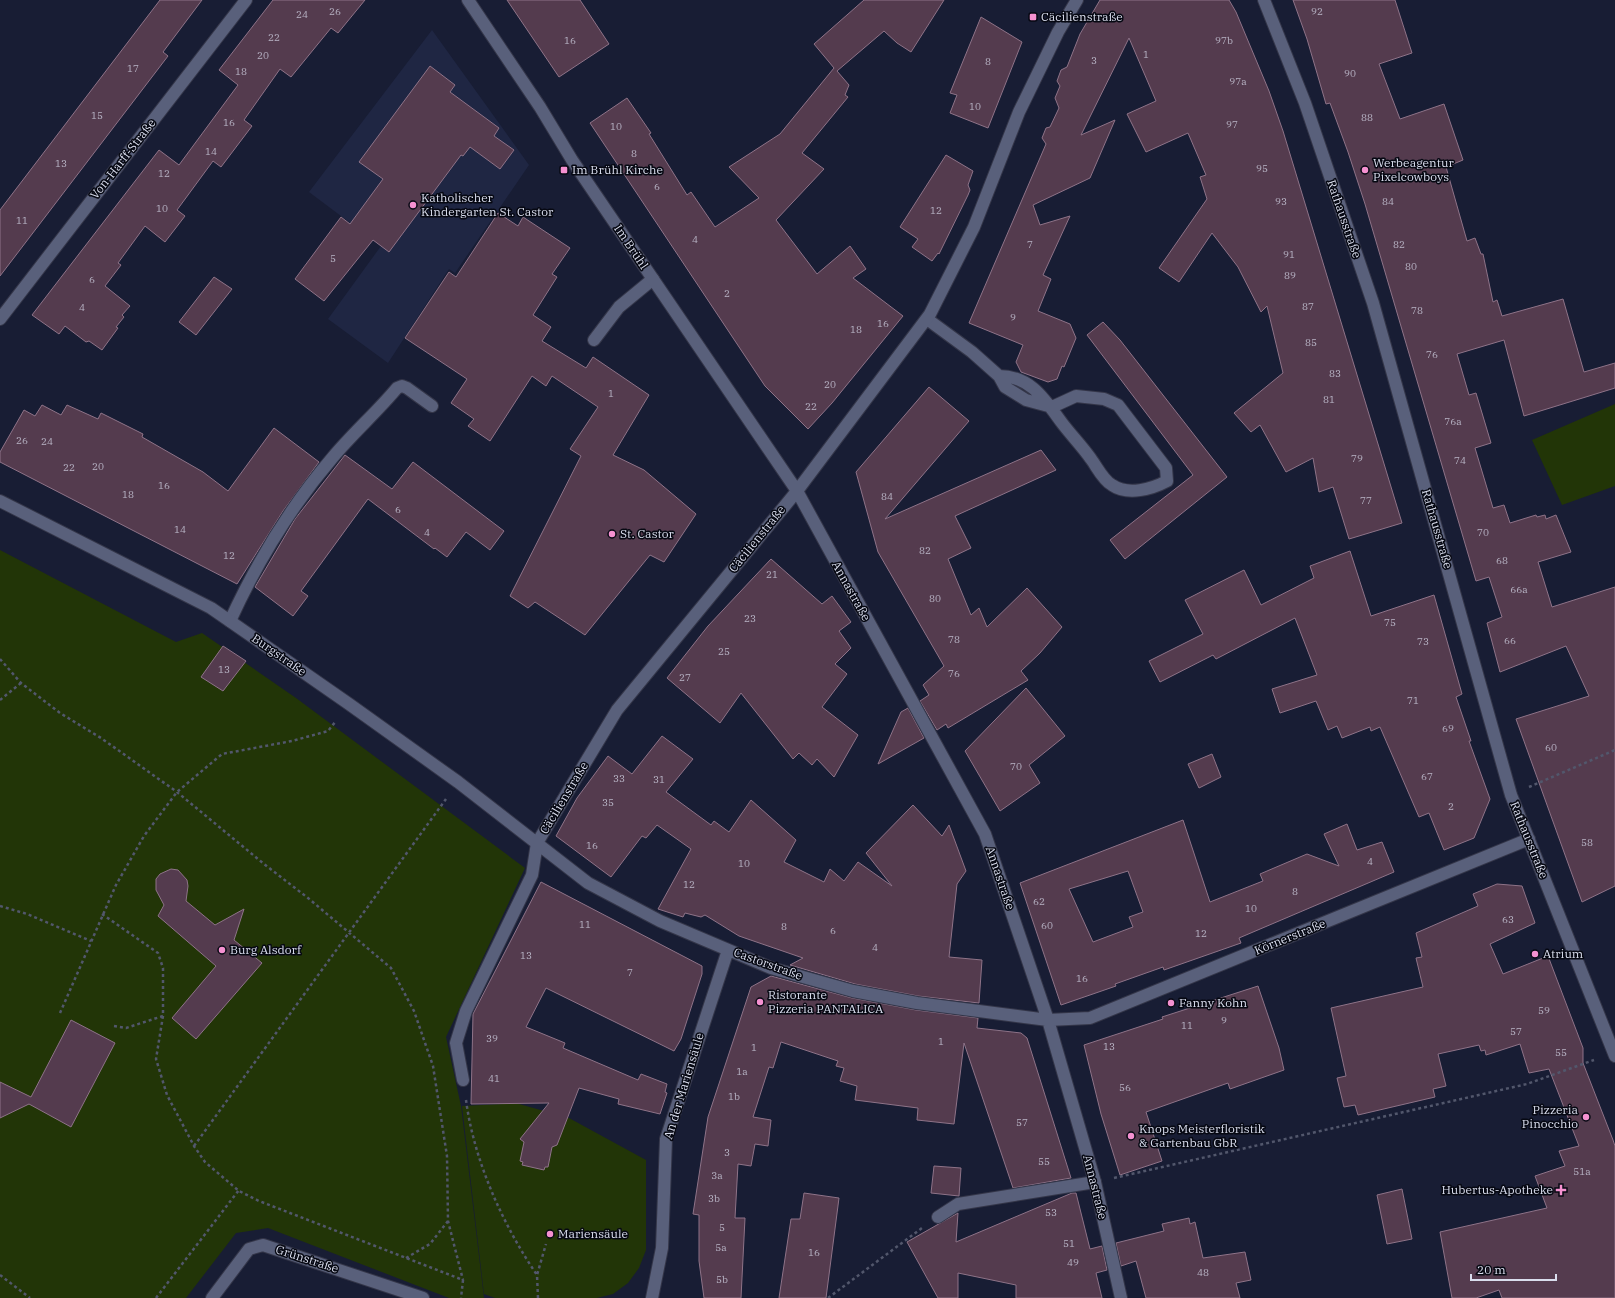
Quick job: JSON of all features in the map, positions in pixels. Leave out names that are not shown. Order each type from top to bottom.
[{"type":"street","name":"Von-Harff-Straße","points":[[0,319],[246,0]]},
{"type":"street","name":"Im Brühl","points":[[468,0],[540,107],[572,160],[797,491]]},
{"type":"street","name":"Cäcilienstraße","points":[[463,1080],[456,1043],[466,1011],[532,875],[536,843],[617,710],[797,491],[927,319],[974,227],[1019,112],[1058,32],[1076,0]]},
{"type":"street","name":"Rathausstraße","points":[[1264,0],[1305,103],[1373,303],[1511,795],[1614,1055]]},
{"type":"street","points":[[594,340],[619,307],[653,279]]},
{"type":"street","points":[[927,319],[972,352],[999,376],[1008,376],[1033,387],[1052,407],[1062,423],[1112,486],[1125,490],[1150,489],[1167,481],[1166,468],[1118,405],[1104,398],[1076,396],[1052,407]]},
{"type":"street","points":[[230,621],[258,564],[275,535],[332,458],[350,437],[378,411],[397,388],[402,386],[432,406]]},
{"type":"street","name":"Annastraße","points":[[797,491],[985,834],[1048,1020],[1095,1182],[1121,1298]]},
{"type":"street","name":"Burgstraße","points":[[0,502],[211,608],[458,782],[536,843]]},
{"type":"street","name":"Körnerstraße","points":[[1048,1020],[1090,1018],[1529,839]]},
{"type":"street","name":"Castorstraße","points":[[536,843],[588,882],[631,906],[660,921],[772,968],[853,991],[917,1003],[1048,1020]]},
{"type":"street","name":"An der Mariensäule","points":[[652,1298],[662,1248],[666,1139],[728,950]]},
{"type":"street","points":[[938,1217],[958,1204],[1095,1182]]},
{"type":"street","name":"Grünstraße","points":[[212,1298],[249,1249],[263,1245],[423,1298]]},
{"type":"path","points":[[0,659],[21,683],[60,713],[101,738],[177,792],[391,968],[417,1018],[433,1066],[441,1108],[447,1156],[448,1221],[463,1280],[461,1298]]},
{"type":"path","points":[[0,700],[21,683]]},
{"type":"path","points":[[60,1013],[102,914],[144,836],[177,792],[222,754],[292,741],[328,731],[349,704]]},
{"type":"path","points":[[1511,795],[1615,750]]},
{"type":"path","points":[[194,1146],[458,782]]},
{"type":"path","points":[[0,906],[27,914],[91,941]]},
{"type":"path","points":[[102,914],[158,953],[163,968],[163,1016],[156,1059],[167,1095],[194,1146],[205,1162],[239,1190],[259,1200],[463,1280]]},
{"type":"path","points":[[114,1026],[126,1028],[163,1016]]},
{"type":"path","points":[[1095,1182],[1527,1084],[1614,1055]]},
{"type":"path","points":[[463,1080],[469,1123],[487,1176],[517,1246],[537,1275]]},
{"type":"path","points":[[156,1298],[239,1190]]},
{"type":"path","points":[[828,1298],[938,1217]]},
{"type":"path","points":[[406,1258],[430,1244],[448,1221]]},
{"type":"path","points":[[538,1298],[537,1275],[546,1244]]},
{"type":"path","points":[[0,1275],[30,1298]]},
{"type":"shaded area","name":"Katholischer Kindergarten St. Castor","points":[[432,30],[529,165],[455,273],[449,269],[388,363],[328,319],[381,246],[309,192]]},
{"type":"green space","points":[[1615,404],[1615,486],[1562,505],[1532,440]]},
{"type":"green space","points":[[0,550],[176,642],[202,633],[296,698],[525,868],[446,1037],[461,1106],[484,1298],[449,1298],[268,1228],[236,1233],[186,1298],[0,1298]]},
{"type":"green space","points":[[503,1102],[512,1102],[569,1118],[646,1160],[646,1250],[639,1268],[628,1283],[613,1294],[597,1298],[495,1298],[484,1294],[462,1106],[503,1104]]},
{"type":"building","points":[[160,0],[202,0],[163,52],[168,56],[0,276],[0,210]]},
{"type":"building","points":[[273,0],[365,0],[338,33],[331,28],[291,77],[280,69],[244,120],[252,126],[221,167],[213,161],[177,210],[185,216],[165,242],[145,226],[118,263],[121,265],[105,286],[130,306],[122,315],[124,317],[116,327],[118,328],[102,350],[89,341],[86,342],[65,326],[59,334],[32,315],[159,150],[179,165],[238,85],[219,70]]},
{"type":"building","points":[[507,0],[580,0],[609,44],[559,77]]},
{"type":"building","points":[[864,0],[944,0],[911,52],[897,43],[884,31],[837,71],[849,85],[845,95],[848,97],[802,153],[824,169],[776,220],[817,274],[850,246],[866,269],[853,278],[903,316],[832,403],[808,429],[765,386],[590,123],[627,98],[651,133],[649,134],[687,195],[691,192],[715,227],[759,198],[729,167],[780,134],[834,68],[814,44]]},
{"type":"building","points":[[1100,0],[1229,0],[1236,12],[1269,91],[1283,131],[1402,523],[1349,539],[1333,487],[1319,492],[1313,458],[1286,472],[1260,425],[1251,432],[1234,413],[1283,373],[1267,306],[1261,312],[1238,267],[1212,233],[1179,282],[1159,268],[1207,199],[1200,177],[1206,175],[1188,133],[1146,152],[1127,114],[1156,101],[1129,38],[1081,135],[1115,120],[1090,178],[1033,205],[1040,225],[1070,216],[1043,275],[1051,279],[1038,311],[1070,324],[1076,338],[1064,367],[1062,366],[1057,379],[1048,382],[1021,372],[1016,362],[1023,345],[969,323],[1046,144],[1042,138],[1046,128],[1050,127],[1059,108],[1055,98],[1060,86],[1057,81],[1061,70],[1067,67],[1080,34]]},
{"type":"building","points":[[1293,0],[1395,0],[1412,53],[1379,64],[1400,119],[1444,104],[1463,160],[1446,167],[1467,241],[1475,238],[1481,254],[1483,254],[1493,302],[1497,300],[1502,316],[1563,299],[1584,372],[1615,363],[1615,388],[1524,416],[1504,340],[1457,354],[1469,395],[1476,393],[1491,443],[1475,448],[1493,508],[1504,505],[1510,523],[1536,515],[1537,517],[1545,515],[1546,519],[1556,515],[1571,552],[1538,562],[1552,607],[1615,587],[1615,886],[1582,902],[1516,719],[1589,696],[1566,646],[1500,672],[1487,623],[1502,617],[1489,577],[1476,581],[1365,204],[1330,103],[1326,104],[1307,39]]},
{"type":"building","points":[[981,17],[1022,42],[988,128],[950,113],[957,95],[950,93]]},
{"type":"building","points":[[430,66],[455,85],[450,92],[499,128],[494,136],[514,150],[500,169],[470,147],[463,156],[461,155],[389,252],[373,240],[324,301],[295,279],[341,217],[350,224],[383,179],[359,162]]},
{"type":"building","points":[[946,155],[973,171],[968,185],[970,190],[968,195],[939,254],[938,253],[932,261],[912,247],[918,239],[900,227]]},
{"type":"building","points":[[498,213],[518,226],[523,217],[570,248],[552,274],[557,277],[533,315],[551,327],[542,341],[586,368],[593,357],[649,395],[613,455],[644,470],[696,514],[664,562],[650,555],[585,635],[535,602],[528,608],[510,596],[581,456],[570,449],[598,407],[552,376],[546,386],[532,376],[490,441],[468,426],[474,419],[451,403],[467,379],[405,338],[449,272],[456,277]]},
{"type":"building","points":[[214,277],[232,289],[196,335],[179,322]]},
{"type":"building","points":[[1103,322],[1120,340],[1227,477],[1125,559],[1110,540],[1193,475],[1087,335]]},
{"type":"building","points":[[929,387],[969,421],[885,519],[1041,450],[1056,470],[955,516],[971,548],[948,559],[971,615],[979,608],[987,627],[1027,588],[1062,627],[1040,653],[1021,671],[1028,680],[948,728],[946,724],[937,730],[920,701],[929,695],[923,685],[944,666],[878,552],[856,472]]},
{"type":"building","points":[[42,405],[61,415],[67,405],[98,419],[101,413],[143,434],[142,437],[203,472],[228,491],[274,428],[319,462],[283,511],[237,584],[0,462],[0,452],[24,410],[35,416]]},
{"type":"building","points":[[345,455],[392,489],[413,462],[504,531],[490,550],[466,532],[447,557],[435,548],[434,549],[368,499],[301,591],[308,596],[293,616],[255,587],[295,519]]},
{"type":"building","points":[[1350,551],[1371,616],[1434,595],[1462,694],[1456,697],[1471,741],[1469,741],[1490,799],[1474,838],[1444,850],[1429,813],[1419,817],[1380,727],[1371,731],[1370,727],[1342,738],[1337,726],[1328,730],[1316,701],[1280,713],[1272,689],[1317,675],[1295,618],[1216,659],[1213,655],[1160,682],[1149,661],[1203,634],[1185,600],[1244,570],[1261,605],[1314,578],[1310,566]]},
{"type":"building","points":[[771,559],[822,604],[832,596],[851,622],[839,631],[851,648],[835,664],[847,674],[822,707],[858,735],[834,777],[817,759],[812,765],[799,753],[793,759],[741,693],[720,723],[667,678],[708,626]]},
{"type":"building","points":[[223,646],[246,661],[223,691],[201,677]]},
{"type":"building","points":[[1026,688],[1065,736],[1029,765],[1040,783],[1000,811],[965,751]]},
{"type":"building","points":[[908,708],[924,738],[878,764],[901,712]]},
{"type":"building","points":[[662,736],[693,759],[666,792],[711,825],[714,821],[729,832],[751,800],[796,840],[784,862],[824,882],[830,869],[844,881],[858,862],[892,886],[866,853],[913,805],[942,836],[949,825],[966,871],[957,884],[949,957],[982,960],[979,1003],[918,996],[855,984],[790,965],[803,958],[739,936],[705,915],[701,917],[685,913],[683,917],[658,909],[691,849],[657,825],[646,838],[642,836],[611,877],[556,836],[577,798],[608,756],[632,774]]},
{"type":"building","points":[[1212,754],[1221,777],[1199,788],[1188,764]]},
{"type":"building","points":[[1183,820],[1210,902],[1263,881],[1260,874],[1307,854],[1339,866],[1324,834],[1347,824],[1357,850],[1382,842],[1394,872],[1239,938],[1241,943],[1164,970],[1163,967],[1115,984],[1116,986],[1061,1005],[1020,883]],"holes":[[[1128,871],[1143,912],[1129,917],[1133,927],[1093,942],[1069,889]]]},
{"type":"building","name":"Burg Alsdorf","points":[[171,869],[178,870],[187,880],[188,886],[186,901],[215,925],[244,909],[234,940],[262,963],[196,1039],[172,1018],[216,966],[158,916],[164,905],[156,890],[156,879],[160,874]]},
{"type":"building","points":[[541,882],[702,966],[702,974],[681,1039],[674,1051],[546,988],[526,1027],[565,1043],[563,1048],[638,1080],[641,1074],[667,1084],[665,1092],[667,1093],[660,1114],[618,1104],[619,1099],[579,1088],[557,1145],[552,1147],[548,1167],[545,1167],[544,1170],[522,1165],[523,1162],[520,1161],[524,1142],[520,1139],[549,1103],[471,1104],[473,1014]]},
{"type":"building","points":[[1497,884],[1522,886],[1535,923],[1490,944],[1503,974],[1548,956],[1583,1048],[1583,1063],[1615,1146],[1615,1298],[1502,1298],[1499,1290],[1476,1298],[1452,1298],[1440,1232],[1547,1208],[1535,1176],[1565,1166],[1559,1151],[1579,1146],[1549,1069],[1529,1073],[1520,1044],[1486,1055],[1485,1050],[1481,1051],[1479,1045],[1438,1054],[1446,1086],[1433,1089],[1435,1097],[1358,1115],[1355,1105],[1344,1107],[1337,1078],[1346,1076],[1331,1008],[1423,987],[1416,958],[1422,957],[1416,933],[1478,906],[1473,894]]},
{"type":"building","points":[[771,976],[852,998],[916,1010],[978,1018],[977,1028],[1021,1033],[1027,1038],[1071,1178],[1013,1188],[964,1043],[954,1124],[917,1120],[918,1108],[855,1100],[857,1086],[840,1081],[844,1068],[836,1066],[838,1061],[781,1042],[773,1068],[769,1067],[753,1117],[771,1120],[768,1146],[755,1144],[751,1166],[738,1164],[735,1218],[745,1218],[741,1298],[704,1298],[699,1261],[699,1215],[693,1214],[708,1117],[751,987]]},
{"type":"building","points":[[1258,986],[1279,1048],[1284,1070],[1230,1089],[1228,1083],[1146,1112],[1162,1161],[1120,1175],[1101,1114],[1084,1045],[1163,1019],[1162,1017]]},
{"type":"building","points":[[71,1020],[115,1043],[71,1127],[29,1104],[0,1118],[0,1082],[31,1097]]},
{"type":"building","points":[[934,1166],[961,1168],[959,1196],[931,1193]]},
{"type":"building","points":[[1402,1189],[1412,1239],[1387,1244],[1377,1195]]},
{"type":"building","points":[[804,1193],[839,1198],[826,1298],[779,1298],[791,1219],[800,1219]]},
{"type":"building","points":[[1072,1193],[1076,1193],[1090,1249],[1102,1246],[1107,1270],[1096,1273],[1102,1298],[1016,1298],[1016,1285],[958,1273],[958,1298],[938,1298],[907,1242],[958,1213],[956,1242]]},
{"type":"building","points":[[1189,1218],[1190,1224],[1195,1222],[1203,1258],[1245,1252],[1251,1280],[1236,1283],[1240,1298],[1146,1298],[1136,1261],[1121,1266],[1116,1243],[1164,1231],[1162,1224]]},
{"type":"place","name":"Cäcilienstraße","points":[[1033,17]]},
{"type":"place","name":"Im Brühl Kirche","points":[[564,170]]},
{"type":"place","name":"Werbeagentur Pixelcowboys","points":[[1365,170]]},
{"type":"place","name":"Katholischer Kindergarten St. Castor","points":[[413,205]]},
{"type":"place","name":"St. Castor","points":[[612,534]]},
{"type":"place","name":"Burg Alsdorf","points":[[222,950]]},
{"type":"place","name":"Atrium","points":[[1535,954]]},
{"type":"place","name":"Ristorante Pizzeria PANTALICA","points":[[760,1002]]},
{"type":"place","name":"Fanny Kohn","points":[[1171,1003]]},
{"type":"place","name":"Pizzeria Pinocchio","points":[[1586,1117]]},
{"type":"place","name":"Knops Meisterfloristik & Gartenbau GbR","points":[[1131,1136]]},
{"type":"place","name":"Hubertus-Apotheke","points":[[1561,1190]]},
{"type":"place","name":"Mariensäule","points":[[550,1234]]}]
